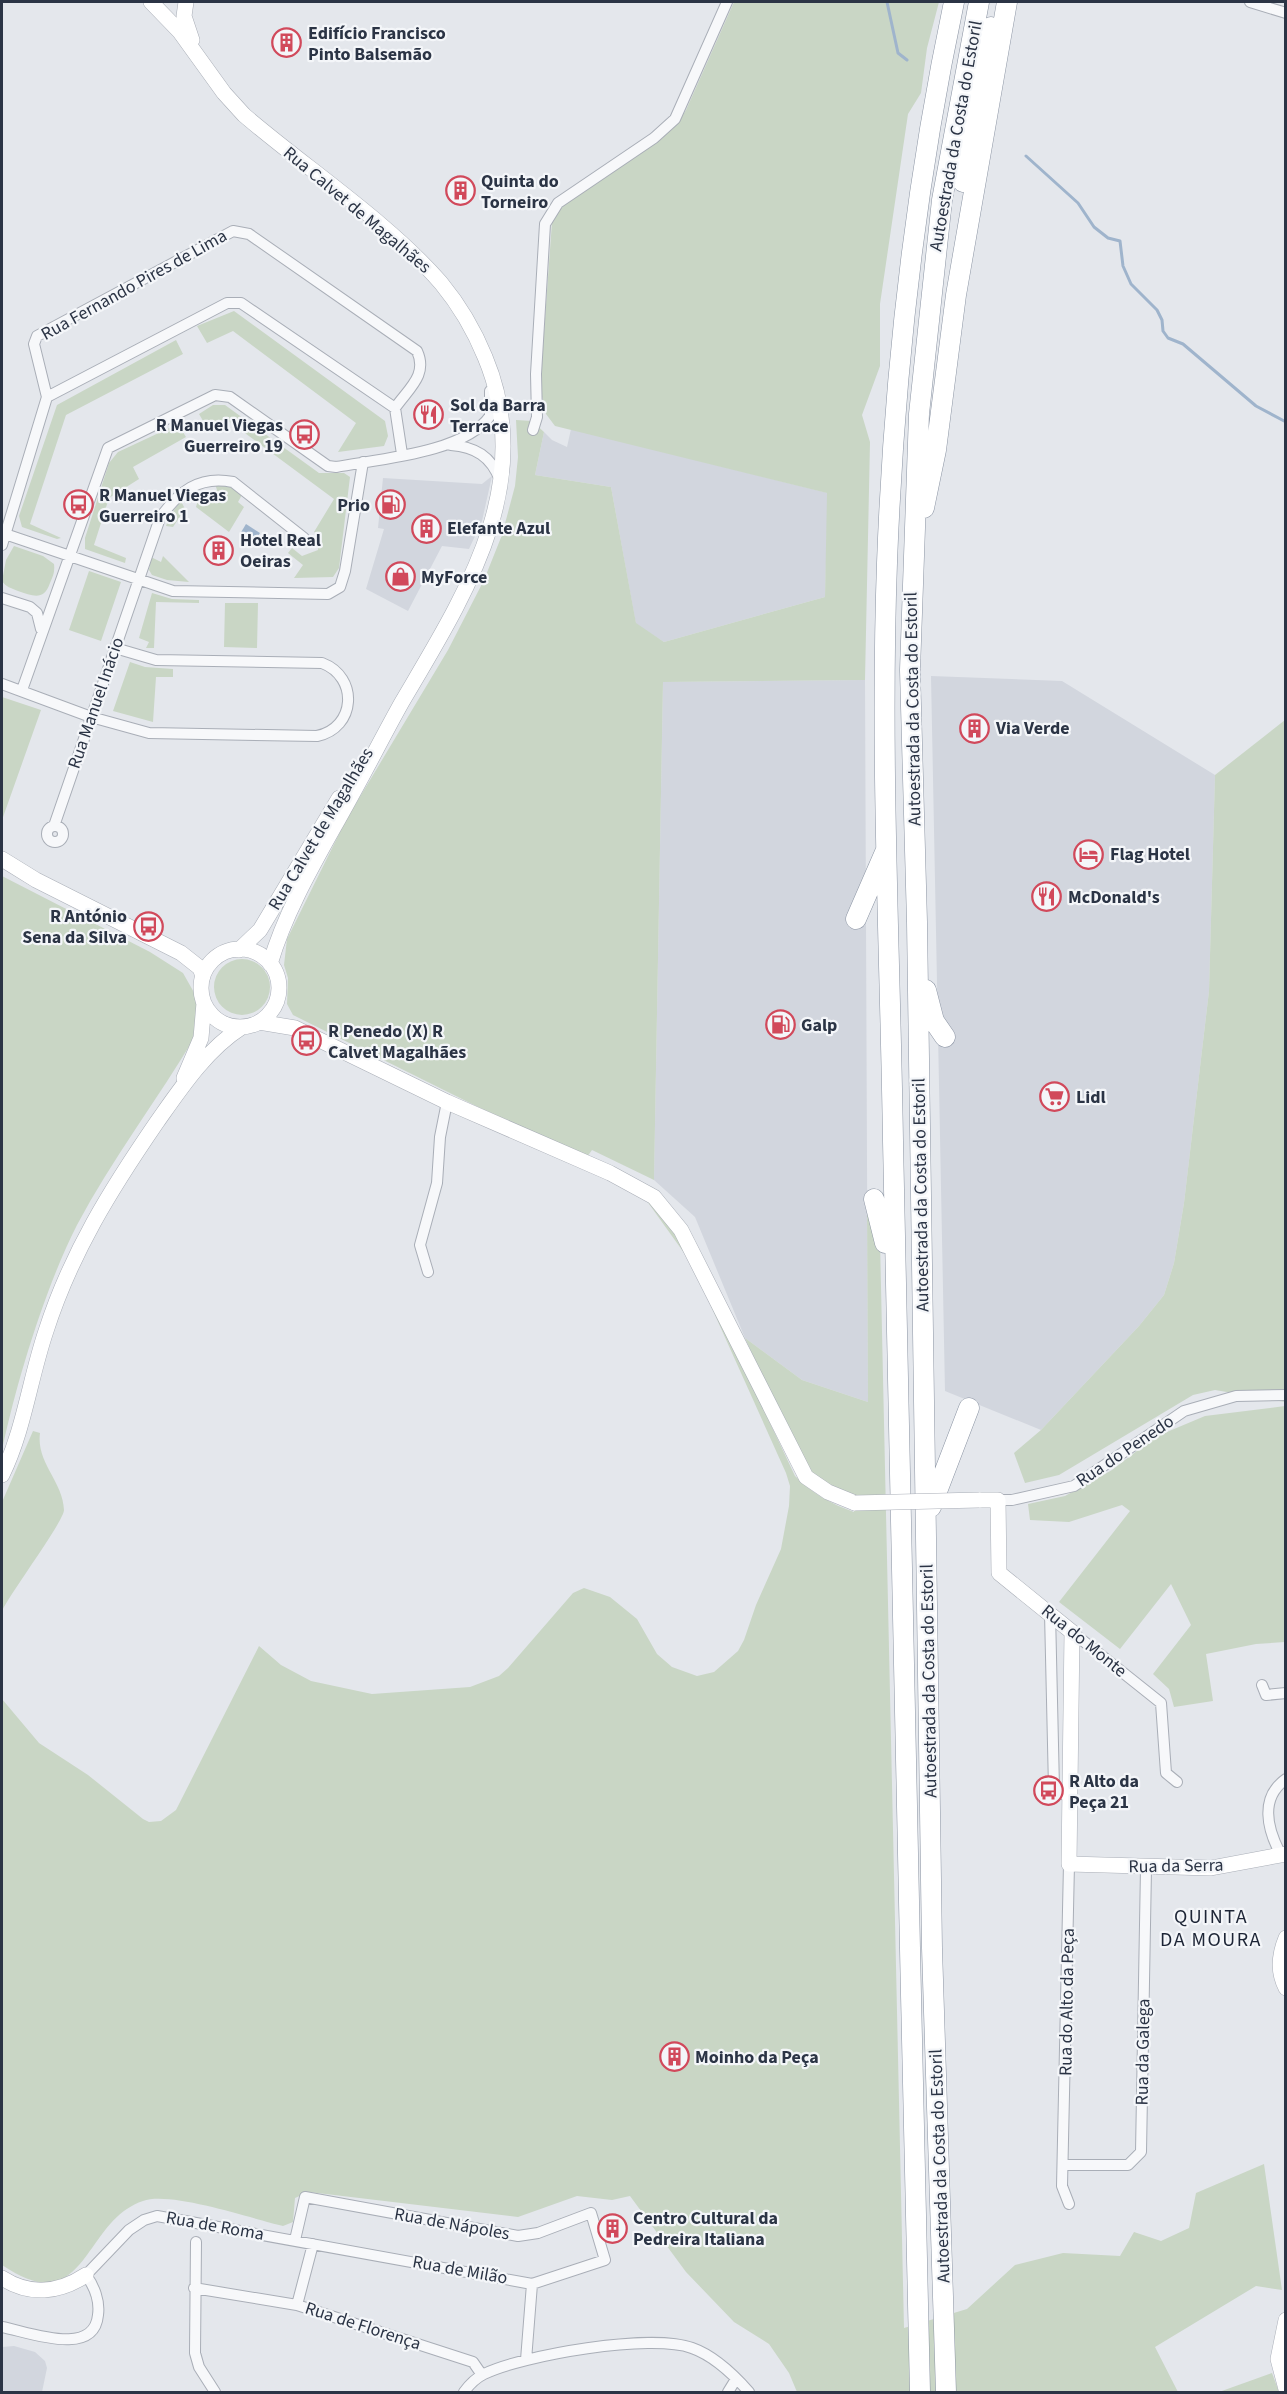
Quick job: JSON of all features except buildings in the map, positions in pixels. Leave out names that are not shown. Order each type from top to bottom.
[{"type":"highway","name":"Autoestrada da Costa do Estoril","points":[[920,2392],[896,1308],[888,845],[887,567],[895,411],[919,197],[954,2]]},
{"type":"highway","name":"Autoestrada da Costa do Estoril","points":[[946,2392],[932,1948],[917,922],[910,670],[919,414],[942,200],[979,2]]},
{"type":"highway","points":[[962,264],[957,223],[980,78],[997,2]]},
{"type":"highway","points":[[912,567],[936,450],[962,264],[1007,2]]},
{"type":"highway","points":[[856,918],[888,845]]},
{"type":"highway","points":[[917,922],[929,1006],[936,1026],[945,1037]]},
{"type":"highway","points":[[874,1199],[882,1223],[896,1308]]},
{"type":"highway","points":[[927,1518],[969,1408]]},
{"type":"street","points":[[156,6],[173,12],[186,2]]},
{"type":"street","points":[[186,2],[184,10],[186,24],[204,64]]},
{"type":"street","points":[[533,430],[537,417],[536,374],[545,224],[558,203],[654,138],[675,119],[727,2]]},
{"type":"street","points":[[1250,2],[1286,13]]},
{"type":"street","points":[[156,6],[204,64]]},
{"type":"street","name":"Rua Calvet de Magalhães","points":[[204,64],[244,115],[405,248],[434,275],[464,314],[490,370],[504,425],[505,447],[499,502],[466,590],[400,705],[285,923],[270,964]]},
{"type":"street","name":"Rua Fernando Pires de Lima","points":[[47,398],[34,344],[37,336],[233,231],[249,234],[417,351],[421,371],[395,408]]},
{"type":"street","points":[[2,545],[47,398],[227,303],[241,303],[395,408],[402,454]]},
{"type":"street","points":[[22,690],[108,448],[216,395],[230,397],[328,466],[363,462],[447,445],[470,436],[490,416],[490,370]]},
{"type":"street","points":[[447,445],[468,447],[479,452],[492,465],[502,485]]},
{"type":"street","points":[[5,534],[173,591],[321,595],[335,592],[345,571],[363,462]]},
{"type":"street","name":"Rua Manuel Inácio","points":[[54,825],[160,518],[174,497],[202,483],[219,479],[232,482],[304,538]]},
{"type":"street","points":[[30,607],[47,603],[56,593]]},
{"type":"street","points":[[3,598],[30,607],[38,613],[41,636]]},
{"type":"street","points":[[2,684],[91,717],[149,734],[317,736],[337,729],[346,713],[345,682],[336,669],[322,663],[156,660],[115,648]]},
{"type":"street","name":"Rua Calvet de Magalhães","points":[[239,950],[260,930],[358,766],[400,705]]},
{"type":"street","points":[[2,859],[36,880],[181,953],[203,959],[214,959],[230,951],[239,950],[261,956],[270,964],[278,981],[277,1000],[287,1021],[295,1028],[447,1102],[610,1173],[654,1197],[681,1230],[806,1477],[828,1492],[855,1503],[998,1500]]},
{"type":"street","points":[[181,953],[200,968],[203,976]]},
{"type":"street","points":[[177,1094],[201,1038],[204,1003],[201,991],[203,976],[214,959]]},
{"type":"street","points":[[2,1475],[21,1422],[45,1332],[72,1259],[119,1176],[177,1094],[222,1040],[242,1027],[259,1022],[267,1016],[277,1000]]},
{"type":"street","points":[[204,1003],[219,1021],[242,1027]]},
{"type":"street","points":[[259,1022],[295,1028]]},
{"type":"street","points":[[428,1272],[420,1245],[437,1184],[440,1137],[447,1102]]},
{"type":"street","name":"Rua do Penedo","points":[[998,1500],[1012,1500],[1074,1486],[1184,1411],[1236,1396],[1286,1395]]},
{"type":"street","name":"Rua do Monte","points":[[998,1500],[999,1573],[1161,1703],[1166,1773],[1177,1782]]},
{"type":"street","points":[[1050,1613],[1054,1788],[1071,1799]]},
{"type":"street","name":"Rua do Alto da Peça","points":[[1069,2204],[1062,2186],[1071,1799],[1072,1632]]},
{"type":"street","points":[[1262,1685],[1266,1695],[1286,1693]]},
{"type":"street","points":[[1283,1854],[1270,1833],[1268,1811],[1272,1797],[1286,1779]]},
{"type":"street","name":"Rua da Serra","points":[[1069,1864],[1146,1868],[1211,1868],[1262,1860],[1283,1854]]},
{"type":"street","name":"Rua da Galega","points":[[1064,2165],[1128,2165],[1141,2152],[1146,1868]]},
{"type":"street","points":[[1286,1938],[1280,1953],[1279,1970],[1286,1988]]},
{"type":"street","name":"Rua de Nápoles","points":[[295,2240],[305,2198],[518,2236],[537,2233],[591,2213],[604,2260]]},
{"type":"street","name":"Rua de Roma","points":[[2,2278],[21,2288],[42,2291],[68,2287],[86,2275],[129,2230],[150,2217],[313,2244]]},
{"type":"street","points":[[196,2242],[194,2288],[196,2360],[215,2392]]},
{"type":"street","name":"Rua de Milão","points":[[313,2244],[532,2284],[604,2260]]},
{"type":"street","name":"Rua de Florença","points":[[313,2244],[297,2305],[473,2362],[482,2375]]},
{"type":"street","points":[[2,2327],[69,2340],[84,2339],[94,2329],[99,2311],[97,2298],[86,2275]]},
{"type":"street","points":[[526,2360],[532,2284]]},
{"type":"street","points":[[194,2288],[297,2305]]},
{"type":"street","points":[[1285,2387],[1278,2367],[1278,2350],[1286,2320]]},
{"type":"street","points":[[464,2392],[482,2375],[526,2360],[636,2343],[672,2343],[711,2357],[749,2392]]},
{"type":"street","points":[[728,2392],[736,2379]]},
{"type":"shaded area","points":[[571,429],[828,493],[825,597],[664,642],[636,624],[611,487],[535,475],[544,432],[552,440],[567,447]]},
{"type":"shaded area","points":[[492,476],[482,521],[469,549],[442,546],[408,611],[366,589],[384,529],[378,528],[383,478],[482,484]]},
{"type":"shaded area","points":[[931,676],[1062,681],[1215,775],[1209,991],[1184,1203],[1174,1263],[1164,1295],[1139,1326],[1041,1430],[945,1391]]},
{"type":"shaded area","points":[[865,680],[868,1402],[802,1380],[745,1338],[695,1217],[654,1180],[663,682]]},
{"type":"shaded area","points":[[14,2346],[35,2352],[45,2361],[47,2368],[42,2392],[2,2392],[2,2347]]},
{"type":"green space","points":[[734,2],[939,2],[927,48],[921,93],[908,114],[880,304],[880,366],[862,415],[870,442],[865,680],[663,682],[654,1180],[592,1150],[587,1157],[476,1106],[293,1015],[287,1004],[288,978],[284,965],[287,939],[346,820],[448,650],[484,580],[502,535],[515,486],[518,457],[516,420],[532,421],[544,432],[535,475],[611,487],[636,623],[664,642],[825,597],[827,493],[555,426],[546,414],[540,388],[552,222],[564,202],[677,124],[686,110]]},
{"type":"green space","points":[[234,311],[385,421],[388,436],[384,446],[338,452],[356,423],[233,331],[207,343],[197,326]]},
{"type":"green space","points":[[176,340],[183,354],[66,415],[30,524],[61,538],[57,539],[22,527],[19,516],[57,405]]},
{"type":"green space","points":[[213,405],[225,405],[319,473],[344,473],[350,477],[339,568],[333,577],[294,578],[303,565],[288,553],[292,548],[302,556],[318,550],[319,534],[314,532],[334,499],[230,422],[209,431],[199,414]]},
{"type":"green space","points":[[178,424],[186,437],[133,467],[139,479],[109,498],[94,545],[126,558],[125,563],[85,549],[85,538],[109,463],[118,452]]},
{"type":"green space","points":[[215,484],[230,485],[243,493],[238,502],[244,507],[229,532],[196,507],[198,500],[217,490]]},
{"type":"green space","points":[[181,501],[185,509],[173,527],[166,526],[170,515]]},
{"type":"green space","points":[[14,546],[43,556],[54,564],[54,572],[45,593],[37,596],[18,591],[2,581],[6,560]]},
{"type":"green space","points":[[163,556],[189,582],[167,580],[152,575],[149,570],[151,557],[161,562]]},
{"type":"green space","points":[[89,571],[121,582],[101,641],[69,630]]},
{"type":"green space","points":[[152,593],[172,599],[199,600],[199,603],[156,602],[154,648],[146,648],[149,642],[139,638]]},
{"type":"green space","points":[[225,603],[258,603],[257,648],[224,647]]},
{"type":"green space","points":[[130,662],[145,667],[173,669],[173,677],[156,677],[153,722],[113,711]]},
{"type":"green space","points":[[2,697],[41,710],[2,820]]},
{"type":"green space","points":[[1285,720],[1285,1402],[1215,1390],[1193,1395],[1059,1475],[1025,1483],[1014,1453],[1041,1430],[1139,1326],[1164,1295],[1174,1263],[1184,1203],[1209,991],[1215,775]]},
{"type":"green space","points":[[2,876],[150,952],[183,973],[196,996],[199,1011],[196,1035],[105,1176],[65,1250],[33,1335],[2,1450]]},
{"type":"green space","points":[[242,959],[253,961],[262,967],[268,976],[270,987],[268,998],[262,1007],[253,1013],[242,1015],[231,1013],[222,1007],[216,998],[214,987],[216,976],[222,967],[231,961]]},
{"type":"green space","points":[[644,1197],[664,1213],[690,1261]]},
{"type":"green space","points":[[867,1203],[880,1241],[904,2328],[967,2309],[1015,2265],[1063,2253],[1120,2256],[1134,2232],[1161,2241],[1189,2228],[1196,2193],[1264,2164],[1282,2290],[1256,2286],[1155,2347],[1178,2392],[797,2392],[789,2373],[769,2344],[734,2322],[686,2272],[630,2196],[612,2200],[577,2196],[518,2217],[309,2192],[295,2198],[293,2222],[283,2226],[212,2207],[156,2199],[143,2201],[123,2212],[68,2276],[51,2282],[30,2280],[2,2265],[2,1699],[39,1743],[88,1775],[149,1822],[161,1821],[176,1810],[259,1646],[281,1665],[311,1681],[372,1694],[470,1687],[499,1676],[573,1593],[584,1588],[610,1597],[637,1619],[657,1654],[672,1667],[697,1676],[714,1672],[738,1651],[744,1640],[756,1605],[781,1549],[789,1506],[790,1486],[695,1271],[721,1319],[795,1476],[822,1497],[854,1512],[854,1496],[827,1485],[809,1471],[796,1450],[745,1338],[802,1380],[868,1402]]},
{"type":"green space","points":[[1285,1406],[1285,1642],[1256,1644],[1206,1654],[1213,1701],[1174,1707],[1169,1689],[1153,1674],[1191,1625],[1171,1584],[1120,1649],[1059,1602],[1130,1511],[1122,1505],[1069,1522],[1030,1520],[1028,1504],[1065,1496],[1112,1470],[1155,1437],[1205,1416]]},
{"type":"green space","points":[[33,1431],[40,1433],[42,1454],[63,1500],[64,1510],[56,1528],[2,1611],[2,1502]]},
{"type":"green space","points":[[1272,2373],[1279,2392],[1219,2392]]},
{"type":"water","points":[[246,524],[260,533],[253,543],[240,534]]},
{"type":"waterway","points":[[887,2],[898,53],[907,60]]},
{"type":"waterway","points":[[1026,156],[1078,203],[1094,227],[1108,238],[1120,241],[1123,266],[1131,284],[1157,310],[1162,320],[1163,331],[1168,338],[1183,344],[1256,406],[1286,422]]},
{"type":"place","name":"Edifício Francisco Pinto Balsemão","points":[[287,43]]},
{"type":"place","name":"Quinta do Torneiro","points":[[460,191]]},
{"type":"place","name":"Sol da Barra Terrace","points":[[429,415]]},
{"type":"place","name":"R Manuel Viegas Guerreiro 19","points":[[304,435]]},
{"type":"place","name":"R Manuel Viegas Guerreiro 1","points":[[78,505]]},
{"type":"place","name":"Prio","points":[[391,505]]},
{"type":"place","name":"Elefante Azul","points":[[426,528]]},
{"type":"place","name":"Hotel Real Oeiras","points":[[219,550]]},
{"type":"place","name":"MyForce","points":[[400,577]]},
{"type":"place","name":"Via Verde","points":[[975,728]]},
{"type":"place","name":"Flag Hotel","points":[[1089,854]]},
{"type":"place","name":"McDonald's","points":[[1047,897]]},
{"type":"place","name":"R António Sena da Silva","points":[[148,926]]},
{"type":"place","name":"Galp","points":[[780,1025]]},
{"type":"place","name":"R Penedo (X) R Calvet Magalhães","points":[[307,1041]]},
{"type":"place","name":"Lidl","points":[[1055,1097]]},
{"type":"place","name":"R Alto da Peça 21","points":[[1048,1791]]},
{"type":"place","name":"Moinho da Peça","points":[[674,2057]]},
{"type":"place","name":"Centro Cultural da Pedreira Italiana","points":[[612,2228]]},
{"type":"district","name":"QUINTA DA MOURA","points":[[1211,1928]]}]
